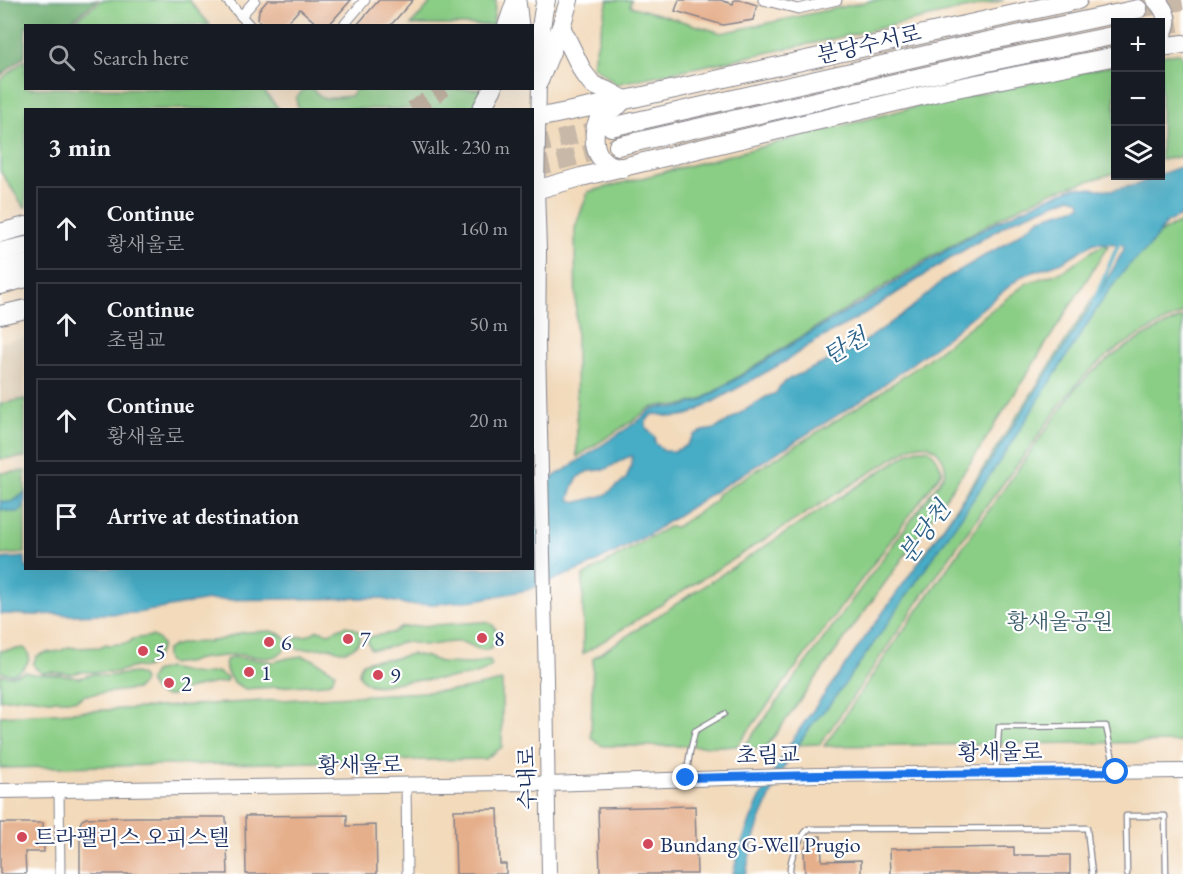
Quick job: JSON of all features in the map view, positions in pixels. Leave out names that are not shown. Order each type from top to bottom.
[{"type":"highway","points":[[508,24],[517,0]]},
{"type":"highway","points":[[536,74],[542,15],[546,0]]},
{"type":"highway","points":[[536,74],[561,27],[569,0]]},
{"type":"highway","points":[[535,118],[1078,0]]},
{"type":"highway","points":[[1156,0],[1167,15],[1165,26]]},
{"type":"highway","name":"분당수서로","points":[[611,127],[1138,9]]},
{"type":"highway","points":[[561,27],[583,72],[593,85],[625,100]]},
{"type":"highway","name":"분당수서로","points":[[618,146],[1111,36]]},
{"type":"highway","points":[[1165,46],[1183,44]]},
{"type":"highway","points":[[535,190],[942,91],[1111,57]]},
{"type":"highway","points":[[482,108],[492,90]]},
{"type":"highway","points":[[623,168],[604,161],[599,156],[595,136],[596,127],[602,116],[625,100]]},
{"type":"highway","points":[[0,233],[24,227]]},
{"type":"highway","points":[[0,252],[24,246]]},
{"type":"highway","points":[[0,270],[24,264]]},
{"type":"highway","points":[[0,285],[24,279]]},
{"type":"highway","points":[[0,315],[24,309]]},
{"type":"main road","points":[[517,0],[521,24]]},
{"type":"main road","points":[[561,27],[575,0]]},
{"type":"main road","points":[[535,190],[536,74]]},
{"type":"main road","name":"수내로","points":[[535,190],[539,250],[538,347],[549,874]]},
{"type":"main road","name":"황새울로","points":[[817,775],[1183,771]]},
{"type":"main road","name":"초림교","points":[[720,777],[817,775]]},
{"type":"main road","name":"황새울로","points":[[0,791],[548,784],[720,777]]},
{"type":"street","points":[[227,0],[247,24]]},
{"type":"street","points":[[241,16],[255,0]]},
{"type":"street","points":[[345,24],[365,0]]},
{"type":"street","points":[[763,0],[799,4],[837,0]]},
{"type":"street","points":[[406,785],[407,874]]},
{"type":"street","points":[[59,791],[60,874]]},
{"type":"lane","points":[[686,778],[695,731],[724,714]]},
{"type":"lane","points":[[996,773],[999,727],[1106,726],[1116,772]]},
{"type":"lane","points":[[1127,874],[1126,816],[1165,816],[1166,874]]},
{"type":"lane","points":[[790,874],[791,860],[801,838],[808,829],[1076,828],[1087,828],[1092,874]]},
{"type":"shaded area","points":[[24,337],[24,399],[0,404],[0,343]]},
{"type":"green space","points":[[0,0],[98,0],[66,24],[24,24],[24,57],[0,76]]},
{"type":"green space","points":[[102,0],[189,0],[209,24],[70,24]]},
{"type":"green space","points":[[433,0],[496,0],[493,24],[412,24]]},
{"type":"green space","points":[[608,0],[631,0],[630,6],[722,33],[874,0],[1004,0],[819,42],[616,84],[592,65]]},
{"type":"green space","points":[[1179,53],[1183,57],[1183,156],[1165,159],[1165,72],[1165,55]]},
{"type":"green space","points":[[24,61],[24,90],[263,90],[278,108],[24,108],[24,207],[0,171],[0,80]]},
{"type":"green space","points":[[1111,66],[1111,174],[1051,192],[1012,211],[912,268],[701,400],[678,406],[664,405],[650,408],[577,457],[575,228],[588,192],[906,109]]},
{"type":"green space","points":[[303,90],[313,90],[324,99],[350,96],[355,90],[484,90],[474,108],[298,108],[296,98]]},
{"type":"green space","points":[[1183,221],[1183,313],[1117,349],[1097,364],[1076,385],[920,599],[820,744],[794,745],[984,467],[1099,289],[1120,261],[1170,227]]},
{"type":"green space","points":[[1104,245],[1108,246],[977,453],[765,749],[743,748],[944,474],[943,459],[930,446],[911,447],[583,654],[583,576],[668,527],[676,527],[715,501],[718,494],[869,400],[920,365],[1027,283],[1061,272]]},
{"type":"green space","name":"황새울공원","points":[[1183,317],[1183,742],[824,746],[1075,389],[1099,366],[1125,347]]},
{"type":"green space","points":[[24,399],[24,457],[0,459],[0,404]]},
{"type":"green space","points":[[918,449],[931,451],[937,458],[942,471],[737,746],[603,746],[591,737],[593,658],[910,452]]},
{"type":"green space","points":[[24,471],[24,493],[11,502],[0,501],[0,473]]},
{"type":"green space","points":[[24,507],[24,553],[0,555],[0,509],[17,512]]},
{"type":"green space","points":[[490,623],[494,627],[497,636],[493,645],[485,650],[459,642],[426,645],[401,642],[394,646],[371,649],[368,643],[368,638],[392,633],[402,627]]},
{"type":"green space","points":[[345,626],[358,631],[361,635],[351,649],[340,651],[331,648],[297,649],[294,644],[293,640],[297,637],[306,636],[318,630],[329,633]]},
{"type":"green space","points":[[270,631],[285,637],[287,645],[280,653],[268,658],[232,655],[172,664],[166,657],[166,651],[182,643],[206,642],[243,632]]},
{"type":"green space","points":[[152,636],[162,644],[161,649],[153,662],[144,668],[135,667],[116,672],[43,673],[33,664],[37,656],[69,647],[100,647],[106,644],[128,643],[133,639]]},
{"type":"green space","points":[[24,648],[29,656],[24,668],[11,674],[0,672],[0,651]]},
{"type":"green space","points":[[411,654],[443,663],[472,664],[490,660],[492,665],[476,674],[464,677],[406,681],[377,686],[366,683],[359,675],[363,663]]},
{"type":"green space","points":[[301,656],[312,659],[335,672],[332,681],[324,684],[245,689],[233,681],[225,665],[226,660],[233,657],[274,662]]},
{"type":"green space","points":[[168,668],[201,674],[217,672],[227,678],[226,682],[187,689],[169,696],[161,695],[155,692],[149,680],[154,672]]},
{"type":"green space","points":[[25,672],[79,678],[94,674],[106,676],[135,673],[143,679],[137,689],[85,695],[77,700],[28,697],[0,700],[0,675],[12,676]]},
{"type":"green space","points":[[502,681],[502,747],[485,759],[0,768],[0,716],[460,690]]},
{"type":"water","name":"탄천","points":[[1183,166],[1183,215],[1166,223],[1149,247],[1128,266],[1107,293],[999,462],[881,633],[794,751],[781,772],[761,818],[752,844],[746,874],[733,874],[744,836],[760,799],[788,747],[986,468],[1102,289],[1124,249],[1123,244],[1094,243],[1062,262],[1022,276],[946,338],[867,397],[648,535],[587,567],[527,590],[476,600],[433,604],[409,605],[377,598],[208,600],[137,613],[0,614],[0,559],[24,557],[24,570],[534,570],[534,488],[638,421],[651,410],[664,407],[678,408],[701,401],[967,238],[1049,197],[1076,187],[1112,190],[1148,180],[1165,180],[1165,173]],"holes":[[[1071,197],[1080,200],[1081,206],[1041,218],[1005,244],[946,278],[910,309],[852,350],[789,379],[780,386],[776,393],[715,429],[694,435],[686,446],[674,451],[664,451],[655,443],[655,437],[648,430],[645,423],[651,415],[677,417],[693,413],[861,316],[1014,220]],[[632,456],[626,479],[605,495],[578,502],[569,500],[575,483],[583,474],[606,469]]]},
{"type":"water","points":[[24,493],[24,505],[20,511],[0,509],[0,501],[11,502]]},
{"type":"building","points":[[268,0],[351,0],[330,24],[317,24],[300,9],[286,24],[263,24],[258,20],[259,10]]},
{"type":"building","points":[[379,0],[413,0],[392,24],[358,24]]},
{"type":"building","points":[[679,0],[720,0],[733,4],[734,0],[741,0],[757,5],[753,20],[723,25],[675,11]]},
{"type":"building","name":"Bundang G-Well Prugio","points":[[695,806],[697,874],[600,874],[598,808]]},
{"type":"building","points":[[498,809],[500,864],[506,864],[506,874],[456,874],[454,810]]},
{"type":"building","points":[[347,815],[347,826],[376,825],[377,874],[246,874],[245,816]]},
{"type":"building","points":[[134,817],[226,817],[228,874],[80,874],[80,824],[82,820]]},
{"type":"building","name":"트라팰리스 오피스텔","points":[[0,823],[43,823],[44,852],[25,852],[26,874],[0,874]]},
{"type":"building","points":[[821,836],[822,861],[861,860],[861,874],[805,874],[804,851],[809,837]]},
{"type":"building","points":[[1014,847],[1014,855],[1070,855],[1070,874],[891,874],[890,849]]},
{"type":"waterway","name":"분당천","points":[[1094,302],[1120,240]]},
{"type":"tunnel","points":[[1138,9],[1183,1]]},
{"type":"tunnel","points":[[1165,25],[1183,22]]},
{"type":"tunnel","points":[[415,108],[440,90]]},
{"type":"tunnel","points":[[534,146],[609,127]]},
{"type":"tunnel","points":[[534,167],[618,146]]},
{"type":"place","name":"8","points":[[482,638]]},
{"type":"place","name":"7","points":[[348,639]]},
{"type":"place","name":"6","points":[[269,642]]},
{"type":"place","name":"5","points":[[143,651]]},
{"type":"place","name":"1","points":[[249,672]]},
{"type":"place","name":"9","points":[[378,675]]},
{"type":"place","name":"2","points":[[169,683]]},
{"type":"place","name":"트라팰리스 오피스텔","points":[[22,837]]},
{"type":"place","name":"Bundang G-Well Prugio","points":[[648,844]]},
{"type":"route","points":[[686,778],[1116,772]]}]
